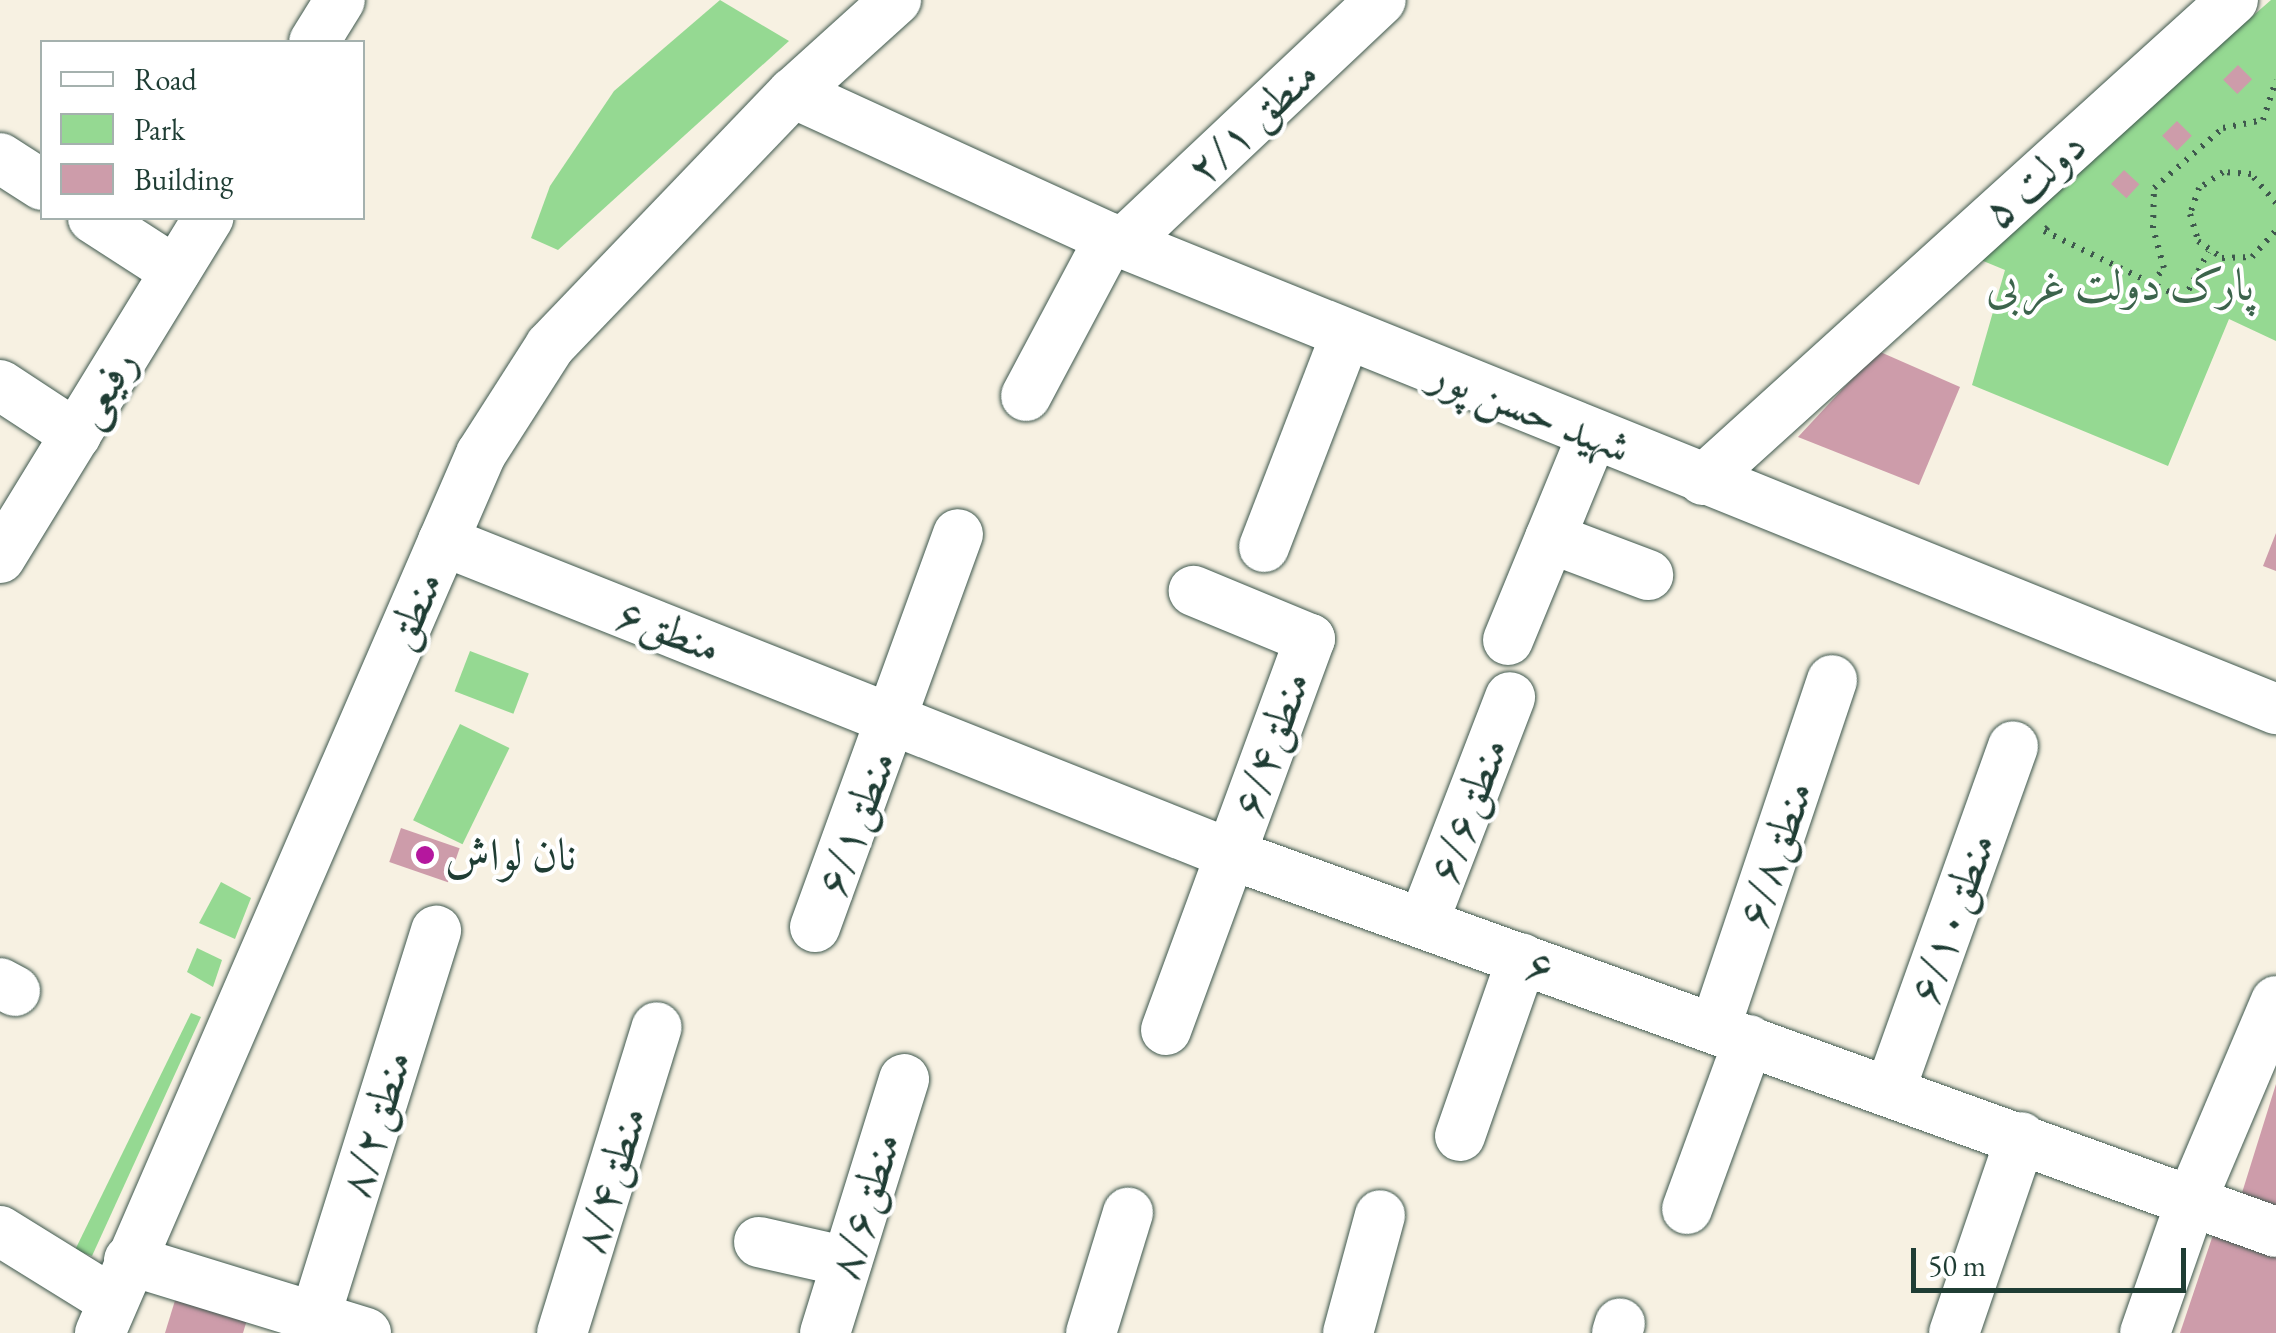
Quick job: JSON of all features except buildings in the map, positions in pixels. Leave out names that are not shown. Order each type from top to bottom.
[{"type":"street","points":[[315,40],[340,0]]},
{"type":"street","name":"منطق","points":[[114,1298],[481,454],[550,346],[793,93],[896,0]]},
{"type":"street","name":"منطق ۲/۱","points":[[1026,396],[1117,240],[1381,0]]},
{"type":"street","name":"۵ دولت","points":[[1703,480],[2232,0]]},
{"type":"street","name":"شهید حسن پور","points":[[793,93],[1117,240],[1592,436],[2276,709]]},
{"type":"street","points":[[0,158],[40,184]]},
{"type":"street","points":[[96,220],[175,271]]},
{"type":"street","name":"رفیعی","points":[[0,558],[207,220]]},
{"type":"street","points":[[1264,547],[1346,334]]},
{"type":"street","points":[[0,386],[76,435]]},
{"type":"street","points":[[1508,640],[1592,436]]},
{"type":"street","name":"منطق۶/۱","points":[[816,928],[958,534]]},
{"type":"street","points":[[1550,538],[1648,574]]},
{"type":"street","name":"منطق۶","points":[[443,541],[894,718]]},
{"type":"street","name":"منطق۶/۴","points":[[1194,591],[1310,639],[1230,854]]},
{"type":"street","name":"منطق۶/۸","points":[[1687,1209],[1832,680]]},
{"type":"street","name":"منطق۶/۶","points":[[1423,923],[1510,698]]},
{"type":"street","name":"۶","points":[[894,718],[1230,854],[2276,1232]]},
{"type":"street","name":"منطق۶/۱۰","points":[[1890,1090],[2012,746]]},
{"type":"street","points":[[1166,1030],[1230,854]]},
{"type":"street","name":"منطق۸/۲","points":[[315,1317],[436,931]]},
{"type":"street","points":[[1460,1136],[1522,959]]},
{"type":"street","points":[[2145,1333],[2192,1199],[2276,1001]]},
{"type":"street","name":"منطق۸/۴","points":[[562,1333],[657,1027]]},
{"type":"street","name":"منطق۸/۶","points":[[825,1333],[904,1079]]},
{"type":"street","points":[[1954,1333],[2020,1137]]},
{"type":"street","points":[[1091,1333],[1128,1213]]},
{"type":"street","points":[[1348,1333],[1380,1215]]},
{"type":"street","points":[[0,1231],[114,1298],[315,1317],[366,1333]]},
{"type":"street","points":[[759,1242],[847,1262]]},
{"type":"path","points":[[2152,283],[2164,268],[2153,228],[2154,188],[2223,128],[2263,120],[2276,80]]},
{"type":"path","points":[[2276,202],[2251,174],[2210,178],[2190,214],[2208,252],[2237,260],[2252,257],[2276,230]]},
{"type":"path","points":[[2059,217],[2044,231],[2184,299],[2208,252]]},
{"type":"green space","points":[[720,0],[789,41],[558,250],[531,238],[550,186],[614,91]]},
{"type":"green space","name":"پارک دولت غربی","points":[[2271,0],[2276,0],[2276,341],[2229,319],[2168,466],[1972,385],[2005,270],[1976,258]]},
{"type":"green space","points":[[470,651],[529,674],[513,714],[455,691]]},
{"type":"green space","points":[[460,724],[509,748],[463,844],[413,820]]},
{"type":"green space","points":[[221,882],[251,898],[235,939],[199,923]]},
{"type":"green space","points":[[197,948],[222,960],[213,987],[187,972]]},
{"type":"green space","points":[[191,1013],[201,1017],[92,1256],[75,1250]]},
{"type":"place","name":"نان لواش","points":[[425,855]]}]
